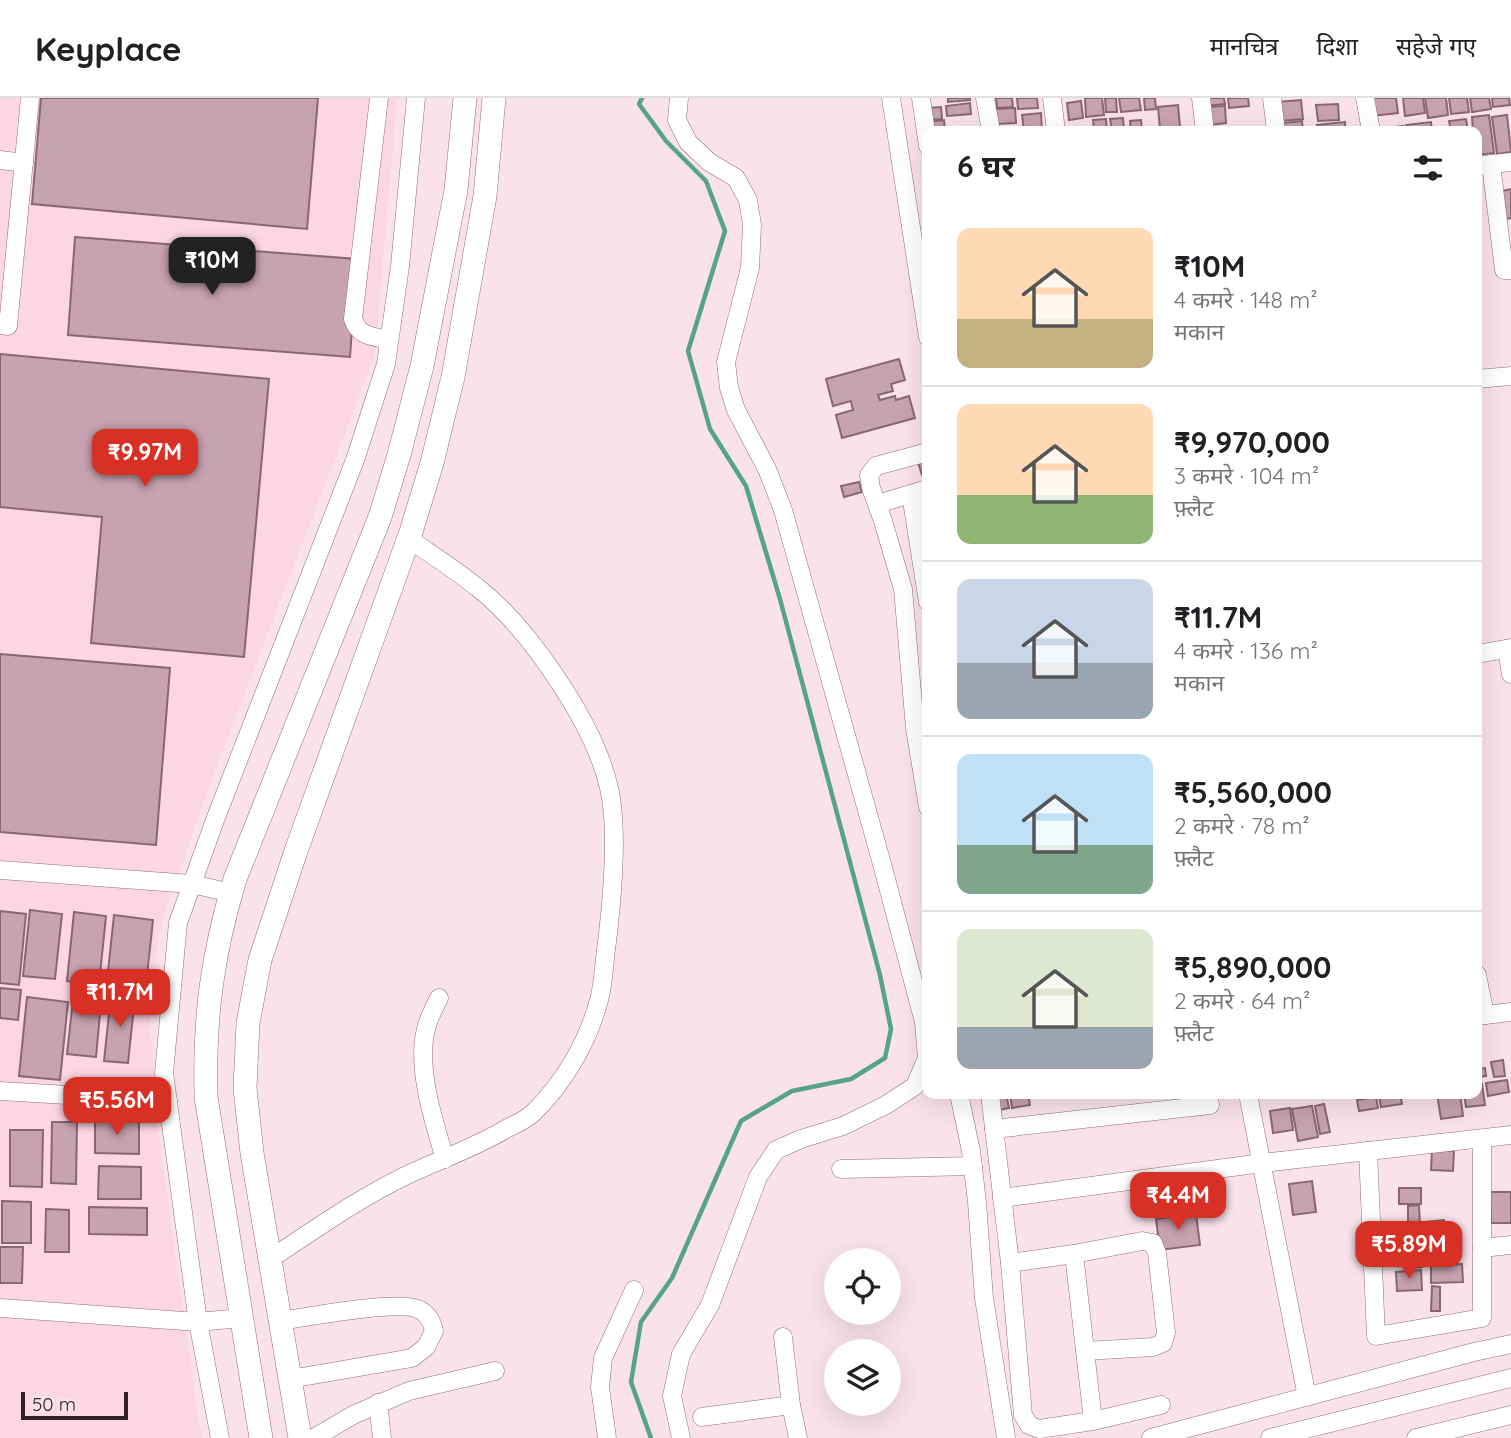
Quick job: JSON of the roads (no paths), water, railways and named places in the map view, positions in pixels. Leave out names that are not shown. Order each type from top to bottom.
[{"type":"main road","points":[[261,1438],[206,1097],[205,1053],[210,982],[221,925],[253,830],[380,517],[399,455],[422,366],[456,190],[465,98]]},
{"type":"main road","points":[[300,1438],[252,1153],[245,1088],[248,1023],[260,960],[296,851],[408,539],[432,463],[453,377],[485,196],[494,98]]},
{"type":"street","points":[[0,325],[8,326],[30,98]]},
{"type":"street","points":[[379,98],[353,319],[361,334],[389,340]]},
{"type":"street","points":[[220,1438],[198,1322],[164,1073],[178,923],[215,820],[355,460],[386,364],[400,266],[416,98]]},
{"type":"street","points":[[679,98],[677,120],[688,142],[709,162],[736,178],[748,200],[752,225],[750,268],[726,362],[729,388],[736,411],[767,470],[783,510],[922,1014]]},
{"type":"street","points":[[891,98],[922,298]]},
{"type":"street","points":[[921,98],[925,126]]},
{"type":"street","points":[[985,98],[989,126]]},
{"type":"street","points":[[1052,98],[1055,126]]},
{"type":"street","points":[[1201,98],[1204,126]]},
{"type":"street","points":[[1272,98],[1275,126]]},
{"type":"street","points":[[1365,98],[1370,126]]},
{"type":"street","points":[[0,160],[24,163]]},
{"type":"street","points":[[1511,162],[1484,165],[1504,270],[1511,270]]},
{"type":"street","points":[[1482,379],[1511,376]]},
{"type":"street","points":[[922,454],[876,466],[869,475],[903,589],[915,728],[922,771]]},
{"type":"street","points":[[877,504],[922,490]]},
{"type":"street","points":[[922,492],[913,508],[922,551]]},
{"type":"street","points":[[270,1259],[367,1195],[479,1145],[530,1116],[554,1092],[574,1060],[600,999],[609,927],[613,820],[609,785],[596,748],[573,705],[537,652],[505,613],[479,588],[408,539]]},
{"type":"street","points":[[1482,653],[1509,648],[1511,674]]},
{"type":"street","points":[[0,870],[192,884],[231,893]]},
{"type":"street","points":[[439,998],[426,1027],[424,1068],[430,1104],[445,1159]]},
{"type":"street","points":[[1482,1016],[1511,1012]]},
{"type":"street","points":[[681,1438],[672,1396],[681,1354],[710,1305],[758,1178],[776,1150],[843,1126],[886,1105],[915,1086],[922,1070]]},
{"type":"street","points":[[0,1091],[168,1101]]},
{"type":"street","points":[[960,1099],[972,1166],[984,1298],[1006,1438]]},
{"type":"street","points":[[991,1099],[1010,1263],[1023,1415],[1029,1425],[1039,1429],[1093,1421],[1161,1405]]},
{"type":"street","points":[[994,1129],[1210,1105],[1209,1099]]},
{"type":"street","points":[[1249,1099],[1307,1397]]},
{"type":"street","points":[[1002,1198],[1262,1163],[1511,1136]]},
{"type":"street","points":[[1368,1151],[1376,1336],[1482,1318],[1482,1139]]},
{"type":"street","points":[[841,1169],[972,1166]]},
{"type":"street","points":[[1010,1263],[1142,1241],[1153,1243],[1157,1253],[1166,1333],[1163,1343],[1153,1348],[1085,1350]]},
{"type":"street","points":[[1482,1248],[1511,1245]]},
{"type":"street","points":[[1074,1254],[1093,1421]]},
{"type":"street","points":[[607,1438],[600,1387],[603,1358],[634,1290]]},
{"type":"street","points":[[281,1321],[381,1307],[418,1308],[432,1320],[434,1331],[426,1347],[412,1358],[290,1379]]},
{"type":"street","points":[[0,1308],[198,1322],[242,1318]]},
{"type":"street","points":[[783,1337],[798,1438]]},
{"type":"street","points":[[1151,1438],[1474,1352],[1511,1345]]},
{"type":"street","points":[[314,1438],[378,1403],[409,1391],[495,1371]]},
{"type":"street","points":[[1270,1438],[1511,1377]]},
{"type":"street","points":[[378,1403],[382,1438]]},
{"type":"street","points":[[702,1417],[791,1405]]},
{"type":"street","points":[[1416,1438],[1511,1415]]},
{"type":"waterway","points":[[642,98],[639,104],[666,141],[706,181],[725,231],[688,351],[710,429],[746,486],[780,599],[880,975],[891,1029],[885,1058],[851,1079],[792,1091],[741,1121],[672,1278],[641,1322],[631,1382],[651,1438]]}]
